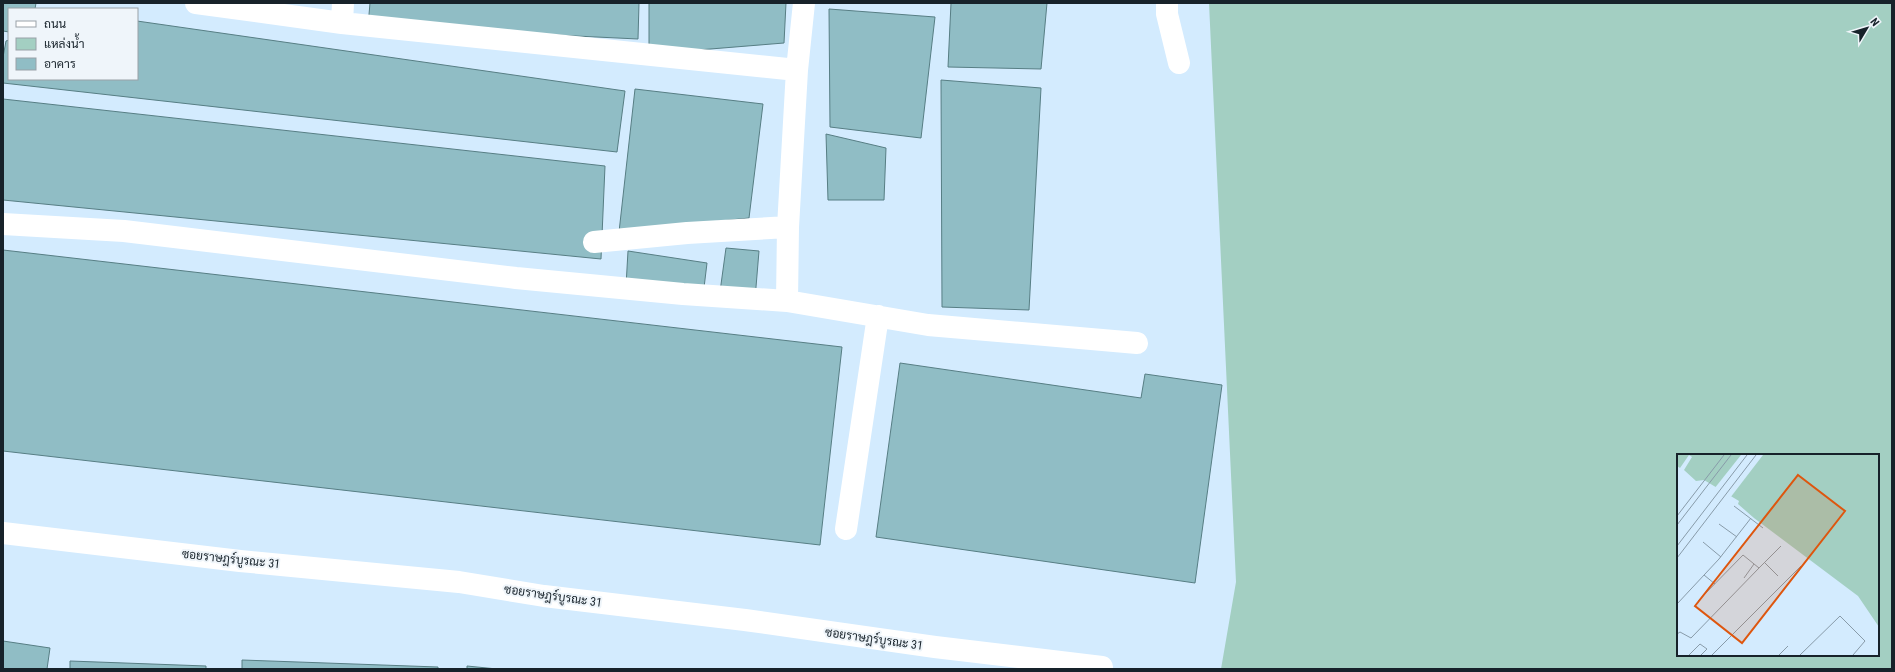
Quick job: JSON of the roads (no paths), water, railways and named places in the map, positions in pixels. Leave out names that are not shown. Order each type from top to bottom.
[{"type":"street","points":[[196,3],[342,13],[797,70]]},
{"type":"street","points":[[787,301],[788,227],[797,70],[804,3]]},
{"type":"street","points":[[1167,3],[1167,14],[1179,63]]},
{"type":"street","points":[[3,224],[124,231],[516,278],[683,294],[787,301],[928,325],[1137,343]]},
{"type":"street","points":[[594,242],[687,232],[788,227]]},
{"type":"street","points":[[846,530],[878,316]]},
{"type":"street","name":"ซอยราษฎร์บูรณะ 31","points":[[3,532],[240,561],[459,582],[544,596],[745,620],[935,647],[1102,667]]},
{"type":"water","points":[[1209,3],[1892,3],[1892,669],[1221,669],[1236,582]]}]
